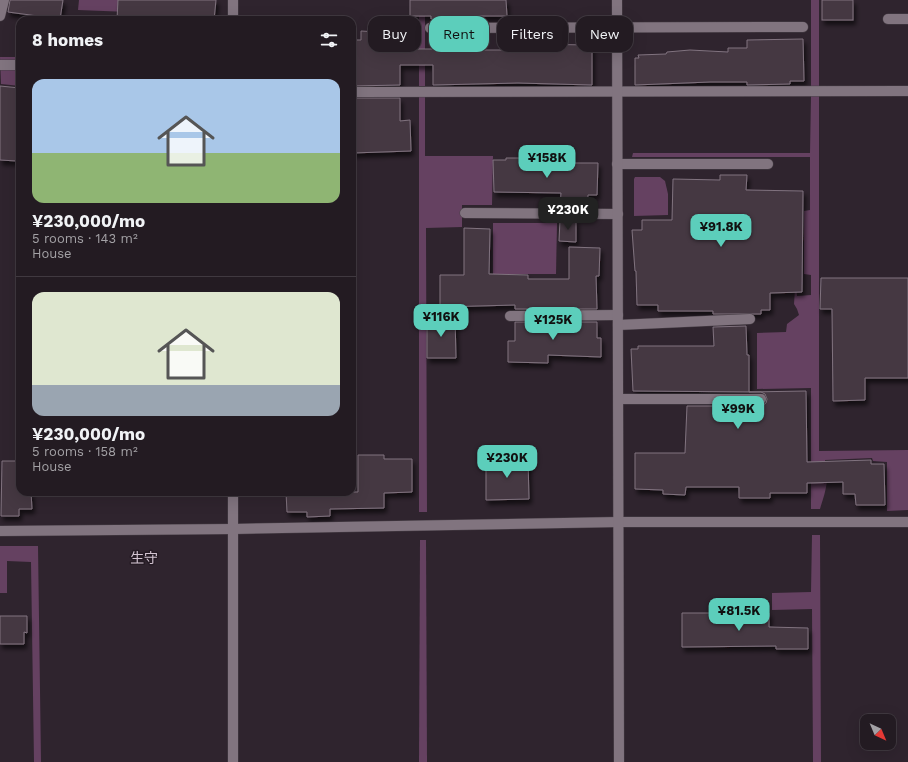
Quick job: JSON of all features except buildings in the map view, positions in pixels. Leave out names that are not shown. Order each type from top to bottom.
[{"type":"street","points":[[0,16],[4,0]]},
{"type":"street","points":[[233,0],[233,16]]},
{"type":"street","points":[[617,0],[617,16]]},
{"type":"street","points":[[888,19],[908,19]]},
{"type":"street","points":[[489,27],[576,26]]},
{"type":"street","points":[[633,26],[803,27]]},
{"type":"street","points":[[617,52],[619,399],[619,762]]},
{"type":"street","points":[[0,65],[16,65]]},
{"type":"street","points":[[356,92],[616,90],[634,92],[908,91]]},
{"type":"street","points":[[617,164],[768,164]]},
{"type":"street","points":[[466,213],[618,214]]},
{"type":"street","points":[[510,316],[618,320],[750,319]]},
{"type":"street","points":[[619,399],[761,399]]},
{"type":"street","points":[[233,496],[233,762]]},
{"type":"street","points":[[0,531],[233,529],[619,522],[908,522]]},
{"type":"shaded area","points":[[79,0],[130,0],[129,12],[78,10]]},
{"type":"shaded area","points":[[419,0],[425,0],[425,86],[419,86],[421,16],[419,16]]},
{"type":"shaded area","points":[[811,0],[819,0],[819,87],[811,87]]},
{"type":"shaded area","points":[[0,57],[16,57],[16,86],[1,84]]},
{"type":"shaded area","points":[[819,95],[819,451],[908,450],[908,510],[887,511],[887,462],[873,461],[872,458],[825,460],[825,478],[827,480],[820,509],[811,509],[811,388],[757,389],[757,333],[786,332],[787,324],[799,315],[794,304],[796,274],[797,296],[811,295],[811,275],[804,274],[804,211],[810,210],[810,157],[632,157],[633,153],[810,153],[811,96]]},
{"type":"shaded area","points":[[419,97],[425,97],[425,156],[493,156],[492,205],[462,205],[462,227],[426,228],[427,512],[419,512]]},
{"type":"shaded area","points":[[635,177],[660,177],[665,181],[668,194],[668,215],[634,216]]},
{"type":"shaded area","points":[[493,223],[557,223],[556,274],[493,274]]},
{"type":"shaded area","points":[[812,535],[820,535],[821,762],[813,762],[812,609],[772,610],[772,593],[811,592]]},
{"type":"shaded area","points":[[420,540],[426,540],[427,762],[419,762]]},
{"type":"shaded area","points":[[0,546],[38,546],[41,762],[34,762],[31,562],[7,561],[7,593],[0,593]]},
{"type":"district","name":"生守","points":[[144,558]]}]
